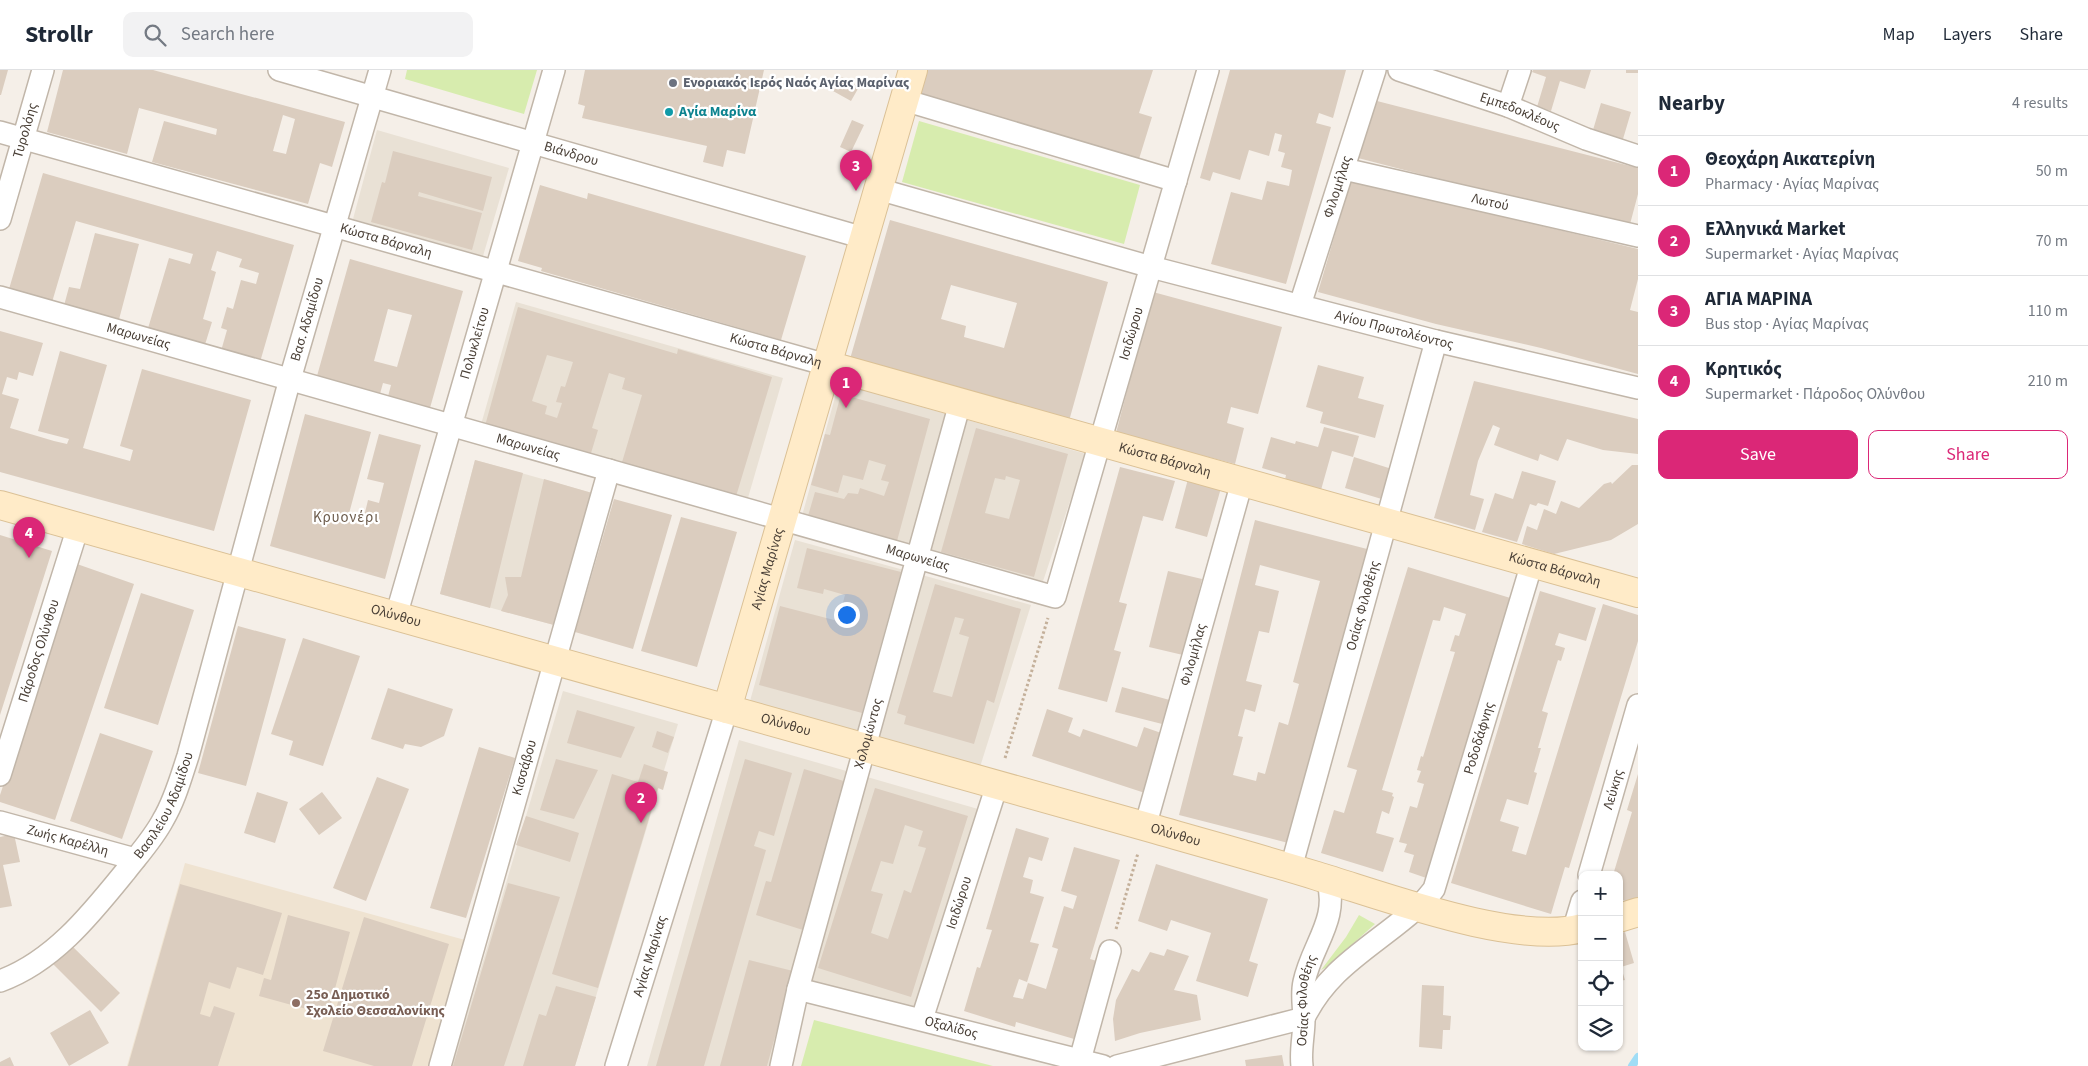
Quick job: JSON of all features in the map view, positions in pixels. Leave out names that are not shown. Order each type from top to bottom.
[{"type":"street","name":"Τυρολόης","points":[[0,219],[43,70]]},
{"type":"street","name":"Βιάνδρου","points":[[279,70],[864,238]]},
{"type":"street","name":"Βασ. Αδαμίδου","points":[[238,572],[290,379],[380,70]]},
{"type":"street","name":"Πολυκλείτου","points":[[396,616],[554,70]]},
{"type":"street","name":"Αγίας Μαρίνας","points":[[616,1066],[727,709],[913,70]]},
{"type":"street","name":"Ισιδώρου","points":[[1055,597],[1208,70]]},
{"type":"street","name":"Φιλομήλας","points":[[1300,305],[1375,70]]},
{"type":"street","name":"Εμπεδοκλέους","points":[[1399,70],[1508,106],[1586,139],[1638,156]]},
{"type":"street","points":[[1508,106],[1520,70]]},
{"type":"street","points":[[904,100],[1176,181]]},
{"type":"street","name":"Κώστα Βάρναλη","points":[[0,132],[1532,564],[1636,587]]},
{"type":"street","name":"Λωτού","points":[[1344,168],[1638,236]]},
{"type":"street","name":"Αγίου Πρωτολέοντος","points":[[878,189],[1151,267],[1436,342],[1638,388]]},
{"type":"street","name":"Μαρωνείας","points":[[0,297],[1055,597]]},
{"type":"street","name":"Οσίας Φιλοθέης","points":[[1291,868],[1436,342]]},
{"type":"street","name":"Χολομώντος","points":[[781,1066],[798,989],[960,403]]},
{"type":"street","name":"Κισσάβου","points":[[440,1066],[609,470]]},
{"type":"street","name":"Φιλομήλας","points":[[1145,827],[1242,482]]},
{"type":"street","name":"Ολύνθου","points":[[0,505],[1291,868],[1419,907],[1468,920],[1520,929],[1557,933],[1577,930]]},
{"type":"street","name":"Πάροδος Ολύνθου","points":[[0,775],[78,527]]},
{"type":"street","name":"Ροδοδάφνης","points":[[1304,1018],[1315,998],[1331,978],[1347,963],[1419,907],[1430,895],[1436,883],[1532,564]]},
{"type":"street","name":"Βασιλείου Αδαμίδου","points":[[0,980],[42,958],[54,949],[99,903],[135,859],[164,819],[178,784],[238,572]]},
{"type":"street","name":"Λεύκης","points":[[1590,871],[1638,705]]},
{"type":"street","name":"Ισιδώρου","points":[[922,1019],[997,785]]},
{"type":"street","name":"Ζωής Καρέλλη","points":[[0,822],[135,859]]},
{"type":"street","name":"Οσίας Φιλοθέης","points":[[1302,1066],[1304,1018],[1302,1003],[1304,983],[1310,962],[1332,906],[1327,879]]},
{"type":"street","points":[[1623,917],[1638,912]]},
{"type":"street","points":[[1577,930],[1579,916]]},
{"type":"street","points":[[1080,1060],[1110,951]]},
{"type":"street","name":"Οξαλίδος","points":[[798,989],[1103,1066]]},
{"type":"street","points":[[1117,1066],[1304,1018]]},
{"type":"path","points":[[997,785],[1055,597]]},
{"type":"path","points":[[1110,951],[1145,827]]},
{"type":"shaded area","points":[[377,130],[509,168],[483,256],[353,219]]},
{"type":"shaded area","points":[[516,302],[783,378],[745,508],[478,435]]},
{"type":"shaded area","points":[[839,383],[1086,454],[1040,590],[800,523]]},
{"type":"shaded area","points":[[475,460],[592,493],[554,625],[440,594]]},
{"type":"shaded area","points":[[795,540],[1031,605],[980,767],[750,701]]},
{"type":"shaded area","points":[[563,691],[678,724],[575,1066],[452,1066]]},
{"type":"shaded area","points":[[739,740],[978,809],[916,1015],[800,977],[776,1066],[647,1066]]},
{"type":"shaded area","name":"25ο Δημοτικό Σχολείο Θεσσαλονίκης","points":[[185,863],[465,940],[428,1066],[127,1066]]},
{"type":"green space","points":[[407,70],[537,70],[524,114],[405,79]]},
{"type":"green space","points":[[919,121],[1140,185],[1124,244],[902,182]]},
{"type":"green space","points":[[1359,915],[1375,924],[1327,967],[1321,970],[1346,937]]},
{"type":"green space","points":[[814,1020],[993,1066],[801,1066]]},
{"type":"building","points":[[0,70],[8,70],[1,95],[0,95]]},
{"type":"building","points":[[63,70],[153,70],[345,122],[332,167],[320,163],[308,204],[152,162],[164,121],[216,135],[217,129],[139,108],[127,154],[47,132]],"holes":[[[283,115],[295,119],[286,154],[273,151]]]},
{"type":"building","name":"Αγία Μαρίνα","points":[[585,70],[764,70],[745,154],[727,150],[723,167],[703,162],[707,146],[582,118],[585,106],[578,104]]},
{"type":"building","points":[[925,70],[1153,70],[1139,113],[1152,117],[1139,159],[918,94]]},
{"type":"building","points":[[1230,70],[1346,70],[1333,118],[1319,113],[1316,123],[1331,127],[1286,284],[1211,264],[1231,192],[1262,200],[1267,181],[1289,186],[1292,170],[1281,167],[1285,153],[1278,151],[1282,135],[1275,133],[1269,156],[1249,150],[1240,180],[1213,172],[1210,181],[1200,178]]},
{"type":"building","points":[[1533,70],[1591,70],[1585,89],[1560,81],[1551,111],[1537,107],[1546,77],[1532,72]]},
{"type":"building","points":[[1626,70],[1638,70],[1638,73],[1626,73]]},
{"type":"building","points":[[842,77],[859,87],[851,101],[833,91]]},
{"type":"building","points":[[1377,101],[1638,168],[1638,194],[1629,228],[1358,158]]},
{"type":"building","points":[[1601,103],[1631,112],[1623,139],[1593,130]]},
{"type":"building","points":[[852,120],[864,125],[851,152],[840,147]]},
{"type":"building","points":[[393,151],[492,177],[483,211],[419,192],[418,196],[482,213],[472,250],[371,222],[382,182],[385,183]]},
{"type":"building","points":[[43,173],[294,245],[258,369],[219,358],[227,330],[221,328],[227,307],[233,309],[241,280],[256,284],[259,273],[239,267],[242,259],[217,251],[211,270],[216,272],[203,319],[212,322],[203,351],[146,335],[169,258],[190,264],[193,254],[76,221],[50,309],[7,296]]},
{"type":"building","points":[[1351,180],[1638,249],[1638,279],[1630,310],[1638,312],[1638,374],[1541,348],[1436,324],[1318,292]]},
{"type":"building","points":[[540,185],[587,199],[588,193],[806,256],[781,340],[541,271],[542,268],[518,261]]},
{"type":"building","points":[[890,220],[1108,282],[1069,421],[850,359]],"holes":[[[951,285],[1017,303],[1004,348],[964,337],[966,326],[941,319]]]},
{"type":"building","points":[[95,233],[139,244],[117,327],[62,313],[69,287],[80,289]]},
{"type":"building","points":[[350,259],[463,291],[428,415],[386,404],[391,385],[383,383],[378,401],[315,383]],"holes":[[[388,309],[412,315],[397,367],[374,361]]]},
{"type":"building","points":[[1153,292],[1282,327],[1258,414],[1231,407],[1227,423],[1244,428],[1235,464],[1116,433]]},
{"type":"building","points":[[518,307],[677,354],[678,349],[772,377],[734,503],[620,469],[642,395],[622,389],[625,378],[609,373],[592,428],[598,430],[588,463],[483,433]],"holes":[[[547,355],[573,362],[565,387],[561,386],[556,402],[562,403],[557,418],[545,414],[547,406],[532,401]]]},
{"type":"building","points":[[0,331],[43,343],[33,376],[19,372],[17,380],[7,377],[2,394],[19,399],[10,428],[54,441],[67,444],[69,439],[38,431],[60,351],[107,365],[83,448],[130,461],[133,450],[120,446],[142,369],[251,400],[214,531],[0,472]]},
{"type":"building","points":[[1318,365],[1364,377],[1358,398],[1384,405],[1375,438],[1320,423],[1323,412],[1306,407]]},
{"type":"building","points":[[1474,381],[1638,419],[1638,454],[1603,450],[1567,439],[1558,461],[1540,454],[1538,461],[1494,445],[1500,428],[1493,425],[1478,461],[1470,495],[1484,499],[1475,530],[1434,518]]},
{"type":"building","points":[[841,394],[930,419],[897,541],[808,516],[815,492],[844,499],[848,493],[858,494],[860,488],[884,496],[889,482],[881,480],[886,465],[869,460],[863,480],[843,475],[838,493],[811,485],[825,434],[830,435]]},
{"type":"building","points":[[305,414],[371,432],[347,521],[362,525],[368,500],[379,503],[384,483],[367,479],[379,434],[421,445],[385,579],[270,546]]},
{"type":"building","points":[[1324,427],[1359,436],[1353,457],[1332,451],[1321,490],[1285,480],[1286,475],[1262,468],[1271,437],[1295,444],[1296,441],[1318,447]]},
{"type":"building","points":[[976,428],[1068,454],[1034,577],[941,552]],"holes":[[[1006,476],[1020,480],[1009,519],[985,513],[995,478],[1005,480]]]},
{"type":"building","points":[[1354,457],[1395,470],[1385,500],[1345,488]]},
{"type":"building","points":[[475,460],[523,473],[490,608],[440,594]]},
{"type":"building","points":[[1632,465],[1638,465],[1638,524],[1611,540],[1554,554],[1522,544],[1527,526],[1537,530],[1544,509],[1556,514],[1561,501],[1579,508],[1604,484],[1611,482],[1612,484]]},
{"type":"building","points":[[1120,467],[1175,481],[1163,521],[1143,516],[1119,602],[1127,604],[1114,650],[1121,652],[1107,702],[1058,689]]},
{"type":"building","points":[[1522,471],[1556,481],[1548,506],[1538,503],[1536,506],[1530,504],[1517,542],[1482,532],[1495,493],[1513,499]]},
{"type":"building","points":[[544,479],[592,493],[554,625],[501,611],[508,595],[505,577],[521,577]]},
{"type":"building","points":[[1188,479],[1221,488],[1207,537],[1175,528]]},
{"type":"building","points":[[614,499],[672,515],[633,649],[575,632]]},
{"type":"building","points":[[681,517],[737,532],[697,667],[641,651]]},
{"type":"building","points":[[1255,520],[1371,550],[1292,844],[1179,815]],"holes":[[[1260,565],[1320,581],[1293,682],[1299,684],[1288,725],[1279,722],[1265,774],[1258,772],[1256,781],[1233,775],[1243,737],[1238,736],[1245,709],[1255,712],[1262,685],[1246,681],[1259,631],[1269,633],[1279,591],[1255,585]]]},
{"type":"building","points":[[0,535],[52,551],[0,715]]},
{"type":"building","points":[[807,548],[901,572],[862,713],[759,685],[780,606],[838,621],[845,595],[824,589],[823,594],[797,588]]},
{"type":"building","points":[[77,564],[134,584],[55,820],[0,802],[0,795]]},
{"type":"building","points":[[1408,567],[1517,600],[1432,880],[1409,872],[1414,855],[1404,852],[1407,844],[1399,842],[1410,806],[1417,808],[1424,784],[1417,782],[1421,771],[1417,770],[1421,756],[1423,757],[1455,652],[1450,651],[1455,635],[1459,636],[1466,614],[1444,607],[1440,621],[1433,620],[1382,790],[1393,793],[1392,796],[1394,797],[1389,814],[1382,811],[1376,833],[1394,838],[1383,872],[1321,853],[1334,810],[1344,813],[1357,770],[1347,767]]},
{"type":"building","points":[[1168,571],[1202,579],[1183,655],[1149,647]]},
{"type":"building","points":[[935,584],[1021,609],[994,703],[987,700],[974,744],[904,724],[906,716],[897,713]],"holes":[[[955,617],[964,619],[959,634],[969,637],[952,697],[933,692]]]},
{"type":"building","points":[[1540,591],[1596,608],[1586,641],[1559,633],[1555,645],[1565,648],[1561,661],[1558,660],[1542,711],[1548,713],[1538,748],[1541,748],[1534,772],[1537,773],[1528,805],[1507,799],[1500,821],[1519,827],[1512,851],[1526,855],[1603,604],[1638,615],[1638,641],[1569,868],[1565,867],[1551,914],[1451,883]]},
{"type":"building","points":[[141,593],[194,610],[158,725],[104,708]]},
{"type":"building","points":[[238,626],[286,639],[246,786],[198,773]]},
{"type":"building","points":[[303,638],[360,656],[323,766],[289,755],[293,741],[271,734]]},
{"type":"building","points":[[1122,687],[1177,702],[1170,726],[1115,712]]},
{"type":"building","points":[[388,688],[453,709],[444,736],[421,747],[405,744],[403,749],[371,739]]},
{"type":"building","points":[[1047,709],[1073,718],[1068,732],[1080,737],[1083,729],[1137,747],[1144,727],[1167,735],[1148,794],[1032,756]]},
{"type":"building","points":[[577,710],[635,727],[621,758],[567,743]]},
{"type":"building","points":[[657,731],[674,737],[668,753],[652,747]]},
{"type":"building","points":[[100,733],[153,751],[122,839],[70,821]]},
{"type":"building","points":[[479,747],[515,758],[466,918],[430,908]]},
{"type":"building","points":[[556,759],[598,770],[574,819],[540,810]]},
{"type":"building","points":[[745,759],[792,773],[774,836],[759,831],[754,846],[766,850],[704,1066],[656,1066]]},
{"type":"building","points":[[644,764],[668,772],[663,790],[658,788],[598,988],[552,974],[612,774],[638,782]]},
{"type":"building","points":[[804,769],[847,782],[803,930],[756,915],[766,881],[771,882]]},
{"type":"building","points":[[1638,774],[1638,898],[1626,901],[1623,900],[1623,871],[1614,871],[1632,812],[1627,810]]},
{"type":"building","points":[[377,777],[409,789],[366,901],[333,888]]},
{"type":"building","points":[[875,788],[968,816],[911,997],[818,968]],"holes":[[[905,825],[923,831],[918,846],[926,848],[911,893],[904,890],[888,939],[871,933],[883,894],[871,891],[881,861],[893,864]]]},
{"type":"building","points":[[257,792],[288,802],[275,843],[244,833]]},
{"type":"building","points":[[322,792],[342,818],[319,835],[299,809]]},
{"type":"building","points":[[526,816],[579,833],[570,862],[516,845]]},
{"type":"building","points":[[1016,828],[1049,838],[1042,861],[1029,857],[1023,877],[1033,880],[1030,893],[1044,897],[1030,942],[1039,944],[1027,982],[1019,979],[1013,997],[1023,999],[1028,983],[1046,989],[1058,949],[1052,947],[1064,906],[1073,909],[1077,896],[1061,891],[1074,847],[1120,860],[1090,959],[1104,963],[1081,1041],[1016,1022],[1015,1027],[964,1011],[977,967],[980,968],[992,930],[986,929]]},
{"type":"building","points":[[14,834],[20,862],[3,865],[12,906],[0,908],[0,837]]},
{"type":"building","points":[[1156,864],[1268,899],[1249,961],[1258,964],[1248,997],[1196,981],[1211,933],[1171,920],[1167,931],[1138,921]]},
{"type":"building","points":[[508,883],[560,897],[504,1066],[453,1066]]},
{"type":"building","points":[[180,884],[282,913],[263,975],[237,967],[230,989],[209,982],[200,1014],[210,1017],[214,1006],[235,1013],[218,1066],[128,1066]]},
{"type":"building","points":[[288,915],[350,932],[328,1015],[259,996],[264,978],[271,980]]},
{"type":"building","points":[[364,917],[449,944],[412,1066],[374,1066],[323,1051]]},
{"type":"building","points":[[1625,932],[1634,963],[1623,966],[1623,961],[1623,933]]},
{"type":"building","points":[[72,946],[120,993],[101,1012],[53,964]]},
{"type":"building","points":[[1167,949],[1189,956],[1174,990],[1197,995],[1201,1020],[1140,1033],[1115,1041],[1113,1019],[1116,1000],[1132,969],[1139,972],[1150,952],[1164,956]]},
{"type":"building","points":[[749,960],[793,971],[767,1066],[720,1066]]},
{"type":"building","points":[[1422,985],[1444,986],[1443,1015],[1451,1016],[1450,1030],[1443,1030],[1442,1049],[1419,1047]]},
{"type":"building","points":[[556,986],[596,997],[575,1066],[523,1066],[539,1014],[546,1016]]},
{"type":"building","points":[[90,1010],[109,1043],[69,1066],[50,1033]]},
{"type":"building","points":[[1282,1055],[1284,1066],[1246,1066],[1245,1060]]},
{"type":"building","points":[[10,1057],[14,1066],[0,1066],[0,1062]]},
{"type":"waterway","points":[[1632,1066],[1638,1057]]},
{"type":"place","name":"Ενοριακός Ιερός Ναός Αγίας Μαρίνας","points":[[673,83]]},
{"type":"place","name":"Αγία Μαρίνα","points":[[669,112]]},
{"type":"place","name":"ΑΓΙΑ ΜΑΡΙΝΑ","points":[[856,191]]},
{"type":"place","name":"Θεοχάρη Αικατερίνη","points":[[846,408]]},
{"type":"place","name":"Κρητικός","points":[[29,558]]},
{"type":"place","name":"Ελληνικά Market","points":[[641,823]]},
{"type":"place","name":"25ο Δημοτικό Σχολείο Θεσσαλονίκης","points":[[296,1003]]},
{"type":"district","name":"Κρυονέρι","points":[[346,517]]}]
